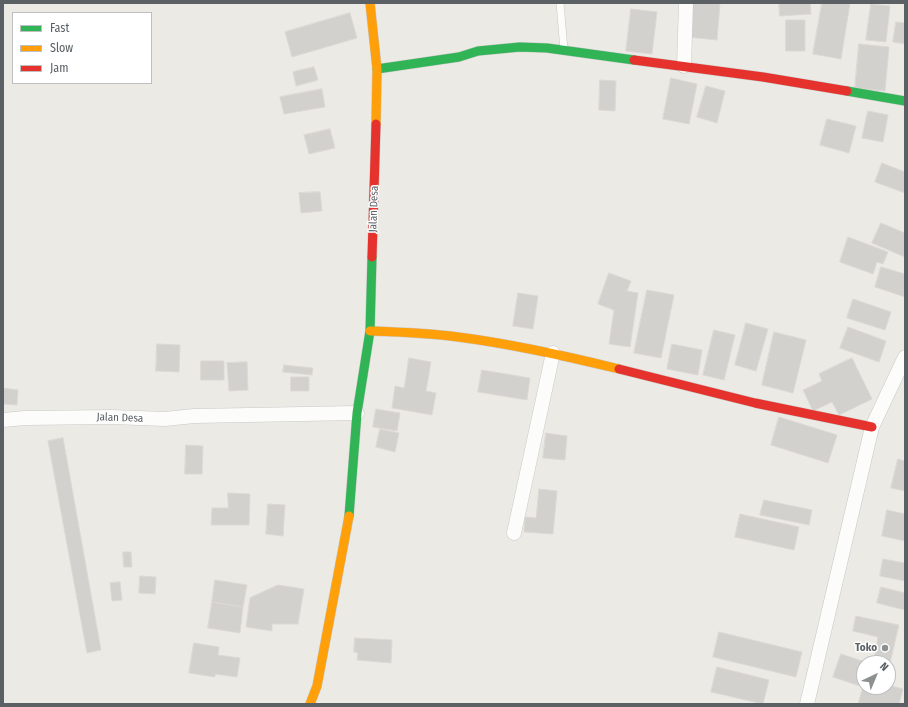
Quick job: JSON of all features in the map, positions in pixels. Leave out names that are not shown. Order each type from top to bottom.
[{"type":"street","name":"Jalan Desa","points":[[310,704],[316,686],[350,513],[357,413],[370,331],[377,69],[370,3]]},
{"type":"street","points":[[684,66],[686,3]]},
{"type":"street","points":[[377,69],[420,63],[496,48],[547,48],[763,77],[905,101]]},
{"type":"street","points":[[370,331],[402,331],[449,335],[522,346],[589,360],[727,396],[826,419],[872,427]]},
{"type":"street","points":[[514,533],[553,353]]},
{"type":"street","points":[[806,704],[872,427],[905,357]]},
{"type":"street","name":"Jalan Desa","points":[[3,420],[25,418],[112,417],[165,419],[194,416],[357,413]]},
{"type":"lane","points":[[560,3],[564,50]]},
{"type":"building","points":[[690,3],[720,3],[717,40],[687,37]]},
{"type":"building","points":[[779,3],[810,3],[811,14],[780,16]]},
{"type":"building","points":[[822,3],[850,3],[841,59],[813,54]]},
{"type":"building","points":[[871,4],[890,6],[886,42],[866,40]]},
{"type":"building","points":[[631,9],[657,12],[652,54],[626,51]]},
{"type":"building","points":[[350,13],[357,38],[292,57],[285,32]]},
{"type":"building","points":[[786,20],[805,20],[805,51],[786,51]]},
{"type":"building","points":[[896,22],[905,23],[905,44],[893,42]]},
{"type":"building","points":[[859,44],[889,47],[885,91],[855,88]]},
{"type":"building","points":[[314,67],[318,80],[296,86],[293,72]]},
{"type":"building","points":[[671,78],[697,84],[689,124],[663,119]]},
{"type":"building","points":[[600,80],[616,81],[615,111],[599,110]]},
{"type":"building","points":[[706,86],[725,91],[717,123],[697,117]]},
{"type":"building","points":[[322,89],[325,107],[284,114],[280,97]]},
{"type":"building","points":[[868,111],[888,115],[883,142],[862,138]]},
{"type":"building","points":[[827,119],[856,126],[849,153],[820,145]]},
{"type":"building","points":[[330,129],[335,148],[309,154],[304,135]]},
{"type":"building","points":[[882,163],[905,172],[905,193],[875,182]]},
{"type":"building","points":[[320,192],[322,211],[301,213],[299,193]]},
{"type":"building","points":[[881,223],[905,233],[905,257],[872,243]]},
{"type":"building","points":[[848,237],[888,252],[883,264],[877,262],[873,274],[840,262]]},
{"type":"building","points":[[881,267],[905,274],[905,297],[875,287]]},
{"type":"building","points":[[609,273],[631,281],[627,291],[638,293],[630,347],[609,344],[614,310],[598,304]]},
{"type":"building","points":[[647,290],[674,295],[661,358],[634,353]]},
{"type":"building","points":[[518,293],[538,296],[533,329],[513,326]]},
{"type":"building","points":[[853,299],[891,312],[885,330],[847,318]]},
{"type":"building","points":[[746,323],[768,329],[756,371],[735,365]]},
{"type":"building","points":[[848,327],[886,341],[879,362],[840,348]]},
{"type":"building","points":[[714,330],[735,335],[724,380],[703,375]]},
{"type":"building","points":[[774,332],[806,340],[793,393],[762,385]]},
{"type":"building","points":[[157,344],[180,345],[179,372],[156,371]]},
{"type":"building","points":[[672,344],[702,350],[698,375],[667,369]]},
{"type":"building","points":[[409,358],[431,362],[426,391],[436,393],[432,415],[392,408],[395,386],[404,388]]},
{"type":"building","points":[[852,358],[872,399],[839,415],[832,402],[813,411],[803,390],[822,381],[819,374]]},
{"type":"building","points":[[201,361],[224,361],[224,380],[201,380]]},
{"type":"building","points":[[247,362],[248,390],[229,391],[227,363]]},
{"type":"building","points":[[284,365],[313,368],[312,375],[283,372]]},
{"type":"building","points":[[482,370],[530,378],[527,400],[478,392]]},
{"type":"building","points":[[291,377],[309,377],[309,391],[291,391]]},
{"type":"building","points":[[3,388],[18,390],[17,405],[3,404]]},
{"type":"building","points":[[376,409],[400,413],[397,431],[373,427]]},
{"type":"building","points":[[779,417],[837,435],[828,463],[771,445]]},
{"type":"building","points":[[380,429],[399,433],[395,452],[376,447]]},
{"type":"building","points":[[546,433],[567,436],[565,460],[543,458]]},
{"type":"building","points":[[63,438],[101,650],[87,653],[48,441]]},
{"type":"building","points":[[186,445],[203,446],[202,474],[185,474]]},
{"type":"building","points":[[898,459],[905,461],[905,491],[891,488]]},
{"type":"building","points":[[539,489],[557,491],[553,534],[524,532],[525,517],[536,518]]},
{"type":"building","points":[[228,493],[250,494],[249,525],[211,525],[212,508],[228,508]]},
{"type":"building","points":[[764,500],[812,510],[809,525],[760,515]]},
{"type":"building","points":[[268,504],[285,505],[283,536],[266,534]]},
{"type":"building","points":[[887,510],[905,514],[905,541],[882,536]]},
{"type":"building","points":[[740,514],[799,527],[794,550],[735,537]]},
{"type":"building","points":[[123,552],[131,552],[132,567],[124,567]]},
{"type":"building","points":[[883,559],[905,563],[905,581],[880,576]]},
{"type":"building","points":[[140,576],[156,577],[155,594],[139,593]]},
{"type":"building","points":[[215,580],[247,585],[243,607],[212,602]]},
{"type":"building","points":[[120,582],[122,600],[112,601],[110,583]]},
{"type":"building","points":[[278,585],[304,589],[298,624],[272,624],[272,631],[246,627],[250,598]]},
{"type":"building","points":[[881,587],[905,593],[905,610],[877,603]]},
{"type":"building","points":[[212,602],[243,607],[240,633],[208,628]]},
{"type":"building","name":"Toko","points":[[856,616],[899,625],[892,655],[875,655],[878,637],[853,631]]},
{"type":"building","points":[[719,632],[802,652],[796,677],[713,657]]},
{"type":"building","points":[[355,638],[392,640],[391,663],[357,660],[358,653],[354,652]]},
{"type":"building","points":[[194,643],[219,647],[218,655],[240,658],[237,677],[215,674],[215,677],[189,673]]},
{"type":"building","points":[[841,654],[856,659],[856,685],[833,677]]},
{"type":"building","points":[[717,667],[769,680],[763,704],[711,692]]},
{"type":"building","points":[[896,687],[903,689],[899,704],[858,704],[861,695],[896,695]]},
{"type":"traffic: fast","points":[[377,69],[459,57],[478,51],[520,47],[547,48],[634,60]]},
{"type":"traffic: fast","points":[[847,91],[905,101]]},
{"type":"traffic: fast","points":[[349,516],[357,413],[370,331],[372,257]]},
{"type":"traffic: slow","points":[[370,3],[377,69],[376,124]]},
{"type":"traffic: slow","points":[[370,331],[447,336],[499,343],[619,369]]},
{"type":"traffic: slow","points":[[310,704],[317,686],[349,516]]},
{"type":"traffic: jam","points":[[634,60],[763,77],[847,91]]},
{"type":"traffic: jam","points":[[372,257],[376,124]]},
{"type":"traffic: jam","points":[[619,369],[755,403],[872,427]]},
{"type":"place","name":"Toko","points":[[885,648]]}]
